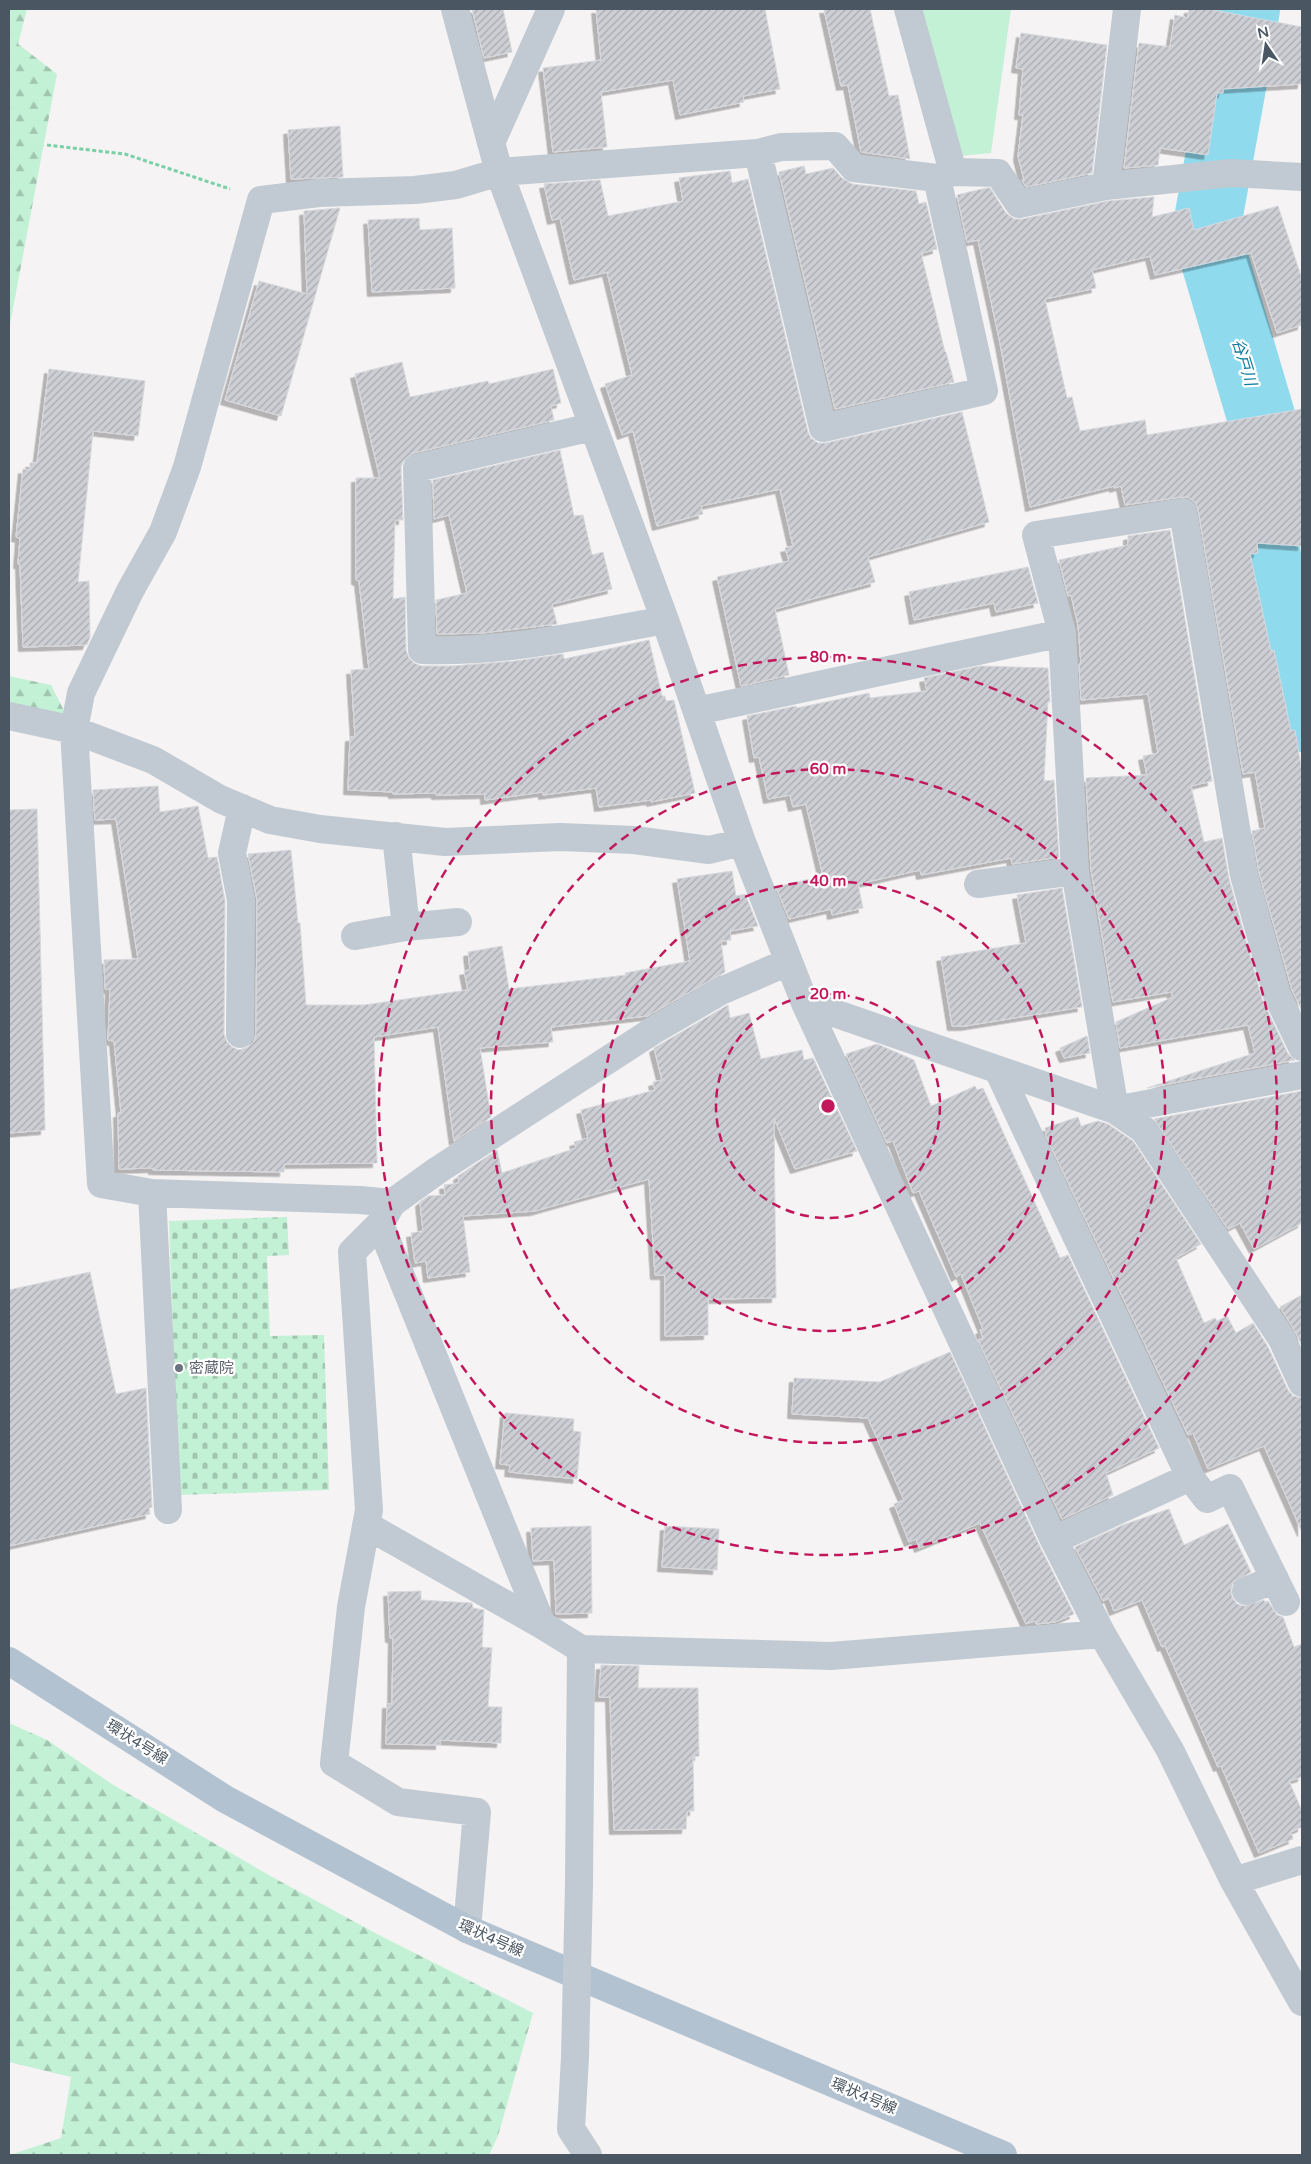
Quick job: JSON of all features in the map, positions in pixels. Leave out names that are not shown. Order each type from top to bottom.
[{"type":"main road","name":"環状4号線","points":[[9,1661],[225,1799],[467,1929],[1003,2155]]},
{"type":"street","points":[[455,9],[499,172],[592,428],[665,620],[742,842],[805,1003],[1054,1540],[1102,1634],[1170,1750],[1234,1881],[1302,2002]]},
{"type":"street","points":[[492,143],[551,9]]},
{"type":"street","points":[[758,153],[823,428],[984,391],[945,175],[908,9]]},
{"type":"street","points":[[1106,186],[1127,9]]},
{"type":"street","points":[[542,1625],[386,1214],[360,1200],[152,1192],[100,1184],[74,730],[81,693],[130,591],[163,532],[187,467],[261,200],[319,193],[415,190],[456,185],[499,172],[758,153],[781,147],[835,146],[854,168],[945,175],[998,173],[1019,204],[1106,186],[1231,173],[1302,177]]},
{"type":"street","points":[[592,428],[417,468],[422,650],[460,652],[563,639],[665,620]]},
{"type":"street","points":[[1116,1110],[1075,871],[1062,633],[1036,535],[1183,512],[1244,875],[1277,995],[1302,1047]]},
{"type":"street","points":[[697,711],[1062,633]]},
{"type":"street","points":[[9,716],[74,730],[153,760],[220,799],[270,820],[320,829],[445,842],[560,837],[634,840],[710,850],[742,842]]},
{"type":"street","points":[[240,1034],[241,900],[232,853],[242,808]]},
{"type":"street","points":[[396,836],[406,927]]},
{"type":"street","points":[[978,884],[1075,871]]},
{"type":"street","points":[[355,936],[406,927],[458,922]]},
{"type":"street","points":[[467,1929],[477,1812],[398,1802],[334,1763],[351,1607],[369,1510],[352,1252],[386,1214],[438,1170],[654,1030],[721,991],[788,962]]},
{"type":"street","points":[[805,1003],[1116,1110],[1144,1130],[1282,1340],[1302,1383]]},
{"type":"street","points":[[998,1070],[1190,1478],[1207,1499],[1230,1488],[1281,1590],[1246,1591]]},
{"type":"street","points":[[1116,1110],[1302,1075]]},
{"type":"street","points":[[152,1192],[168,1510]]},
{"type":"street","points":[[1054,1540],[1190,1478]]},
{"type":"street","points":[[366,1525],[581,1649],[831,1656],[1102,1634]]},
{"type":"street","points":[[581,1649],[579,1883],[575,2057],[571,2129],[588,2155]]},
{"type":"street","points":[[1234,1881],[1302,1860]]},
{"type":"path","points":[[48,145],[125,154],[261,200]]},
{"type":"green space","points":[[9,9],[27,9],[18,44],[57,74],[9,330]]},
{"type":"green space","points":[[920,9],[1011,9],[991,153],[960,156]]},
{"type":"green space","points":[[9,676],[51,685],[74,730],[9,716]]},
{"type":"green space","points":[[287,1217],[289,1255],[267,1256],[270,1336],[324,1335],[329,1490],[178,1495],[169,1221]]},
{"type":"green space","points":[[9,1723],[47,1740],[115,1786],[274,1878],[377,1934],[533,2013],[498,2136],[489,2155],[10,2155],[61,2138],[71,2077],[9,2062]]},
{"type":"building","points":[[472,9],[503,9],[512,52],[484,58]]},
{"type":"building","points":[[596,9],[765,9],[780,89],[743,96],[744,102],[680,115],[673,80],[601,92],[607,147],[553,152],[543,68],[601,60]]},
{"type":"building","points":[[824,9],[870,9],[889,96],[898,95],[910,159],[861,152],[848,85],[841,86]]},
{"type":"building","points":[[1189,9],[1208,9],[1302,27],[1302,84],[1223,89],[1223,93],[1217,93],[1208,155],[1160,148],[1158,165],[1124,168],[1139,43],[1170,47],[1175,15],[1188,18]]},
{"type":"building","points":[[1021,33],[1107,45],[1092,173],[1026,187],[1022,180],[1024,180],[1018,156],[1023,115],[1019,115],[1023,69],[1016,68]]},
{"type":"building","points":[[340,126],[343,177],[291,179],[288,130]]},
{"type":"building","points":[[804,166],[806,174],[833,168],[842,178],[852,184],[916,191],[919,204],[926,202],[937,249],[922,253],[922,257],[954,382],[835,409],[779,172]]},
{"type":"building","points":[[730,171],[732,183],[748,179],[811,438],[818,443],[826,443],[962,412],[989,522],[868,557],[875,582],[775,609],[789,675],[741,686],[717,577],[789,561],[785,548],[793,546],[780,489],[701,506],[703,514],[657,526],[633,431],[622,435],[605,384],[632,375],[607,272],[574,280],[560,218],[552,220],[544,184],[600,180],[608,216],[683,201],[679,178]]},
{"type":"building","points":[[990,188],[1006,213],[1014,219],[1022,219],[1108,201],[1154,197],[1152,217],[1189,208],[1194,230],[1278,206],[1302,279],[1302,325],[1277,333],[1251,253],[1155,275],[1150,256],[1092,270],[1096,288],[1045,299],[1067,398],[1072,397],[1080,431],[1145,420],[1147,435],[1302,409],[1302,546],[1257,543],[1258,553],[1250,554],[1271,651],[1274,650],[1291,731],[1295,730],[1302,772],[1302,1011],[1292,990],[1259,872],[1252,831],[1265,828],[1255,772],[1243,774],[1198,509],[1195,502],[1188,497],[1125,505],[1121,486],[1114,488],[1114,486],[1030,507],[1000,343],[978,240],[967,242],[957,195]]},
{"type":"building","points":[[340,208],[281,416],[225,400],[259,281],[307,294],[304,211]]},
{"type":"building","points":[[419,218],[420,230],[452,228],[455,288],[372,292],[368,220]]},
{"type":"building","points":[[402,362],[410,397],[488,381],[489,384],[553,369],[561,403],[551,406],[554,420],[413,453],[403,461],[401,468],[403,520],[395,520],[393,599],[405,597],[406,650],[409,658],[421,666],[452,666],[515,661],[563,654],[564,659],[649,640],[662,696],[665,696],[666,701],[674,700],[695,793],[651,802],[651,800],[599,807],[596,788],[543,795],[543,792],[485,800],[485,794],[393,794],[393,792],[348,790],[350,737],[355,737],[351,670],[369,669],[359,581],[356,580],[356,478],[380,478],[355,374]]},
{"type":"building","points":[[49,369],[145,381],[138,436],[93,431],[78,582],[89,581],[90,637],[87,645],[23,647],[20,564],[18,564],[20,538],[16,537],[23,469],[30,470],[30,463],[37,463]]},
{"type":"building","points":[[560,450],[574,516],[583,515],[592,555],[603,552],[612,589],[552,604],[557,624],[482,633],[437,634],[436,600],[467,593],[449,515],[434,519],[433,480]]},
{"type":"building","points":[[1170,530],[1212,781],[1191,786],[1204,842],[1222,838],[1229,879],[1262,999],[1288,1054],[1295,1060],[1147,1088],[1255,1053],[1248,1025],[1120,1048],[1116,1022],[1173,997],[1171,992],[1113,1002],[1091,869],[1086,778],[1147,775],[1143,756],[1158,753],[1148,694],[1081,700],[1078,625],[1071,595],[1068,596],[1059,560],[1128,545],[1128,536]]},
{"type":"building","points":[[1028,567],[1038,603],[996,612],[994,603],[914,620],[909,592]]},
{"type":"building","points":[[980,666],[1048,668],[1050,702],[1048,702],[1044,781],[1054,780],[1059,857],[1012,864],[1011,858],[921,875],[920,870],[858,884],[863,908],[832,915],[831,909],[789,919],[776,887],[823,876],[806,804],[793,807],[790,795],[768,799],[759,757],[754,758],[747,716],[869,693],[870,698],[927,691],[924,678]]},
{"type":"building","points":[[158,786],[160,812],[198,806],[208,858],[217,857],[225,901],[224,1034],[227,1042],[239,1050],[248,1047],[254,1041],[256,1034],[257,900],[248,854],[291,850],[298,923],[300,923],[306,1005],[364,1005],[468,990],[464,971],[470,970],[468,952],[502,946],[509,989],[626,975],[625,973],[690,961],[677,879],[732,871],[736,896],[745,894],[758,926],[730,931],[731,940],[721,941],[725,972],[647,1016],[551,1027],[553,1042],[480,1048],[491,1117],[454,1141],[438,1027],[374,1037],[377,1163],[284,1164],[284,1172],[153,1170],[153,1168],[119,1169],[118,1113],[121,1113],[114,1041],[108,1040],[110,989],[105,989],[104,960],[138,959],[116,819],[95,820],[93,790]]},
{"type":"building","points":[[37,809],[45,1130],[9,1133],[9,810]]},
{"type":"building","points":[[1062,888],[1082,1007],[965,1026],[952,1026],[941,957],[1026,943],[1017,895]]},
{"type":"building","points":[[728,1005],[730,1018],[749,1013],[761,1059],[802,1050],[804,1060],[813,1058],[857,1151],[795,1169],[774,1118],[776,1298],[708,1299],[708,1335],[665,1336],[665,1275],[655,1275],[649,1179],[535,1211],[463,1216],[470,1272],[428,1278],[426,1261],[415,1263],[411,1233],[423,1231],[420,1202],[428,1196],[445,1195],[444,1185],[459,1183],[458,1176],[497,1150],[502,1173],[576,1148],[574,1142],[588,1138],[581,1110],[655,1090],[653,1082],[662,1080],[654,1048]]},
{"type":"building","points":[[1087,1036],[1090,1053],[1064,1058],[1060,1048]]},
{"type":"building","points":[[877,1044],[914,1060],[931,1106],[975,1086],[977,1090],[983,1088],[1060,1258],[1068,1255],[1159,1448],[1106,1473],[1113,1495],[1062,1519],[978,1340],[983,1338],[980,1330],[983,1329],[961,1274],[956,1277],[919,1191],[913,1193],[893,1141],[887,1143],[846,1054]]},
{"type":"building","points":[[1302,1091],[1302,1223],[1254,1249],[1240,1223],[1228,1229],[1154,1119]]},
{"type":"building","points":[[1078,1117],[1081,1126],[1098,1121],[1108,1124],[1133,1141],[1201,1244],[1176,1258],[1204,1323],[1215,1318],[1217,1321],[1227,1316],[1236,1333],[1253,1323],[1268,1347],[1288,1390],[1293,1396],[1302,1398],[1302,1532],[1264,1446],[1208,1469],[1193,1433],[1188,1435],[1046,1136],[1045,1128]]},
{"type":"building","points":[[90,1272],[116,1394],[146,1388],[152,1507],[149,1508],[150,1514],[9,1546],[9,1290]]},
{"type":"building","points":[[1302,1295],[1302,1346],[1280,1307]]},
{"type":"building","points":[[950,1352],[1040,1547],[1074,1614],[1055,1622],[1036,1624],[1035,1621],[1026,1624],[980,1523],[919,1548],[916,1539],[909,1542],[894,1504],[904,1500],[868,1418],[792,1414],[794,1378],[880,1382]]},
{"type":"building","points":[[505,1413],[574,1419],[573,1431],[581,1432],[577,1479],[509,1472],[510,1465],[500,1464]]},
{"type":"building","points":[[1169,1509],[1184,1545],[1228,1524],[1251,1572],[1233,1582],[1231,1589],[1232,1597],[1237,1604],[1244,1606],[1264,1600],[1265,1602],[1268,1601],[1277,1615],[1283,1617],[1294,1647],[1302,1644],[1302,1777],[1289,1781],[1302,1811],[1302,1827],[1291,1832],[1293,1839],[1259,1853],[1221,1766],[1218,1767],[1165,1646],[1162,1647],[1142,1600],[1114,1611],[1109,1598],[1103,1601],[1075,1547],[1123,1525]]},
{"type":"building","points":[[591,1526],[592,1613],[556,1614],[554,1560],[533,1561],[531,1528]]},
{"type":"building","points":[[665,1526],[719,1529],[717,1570],[662,1567]]},
{"type":"building","points":[[421,1591],[421,1600],[472,1603],[473,1608],[484,1610],[482,1647],[492,1648],[488,1707],[502,1707],[501,1743],[440,1740],[440,1745],[386,1744],[387,1704],[392,1704],[393,1638],[390,1638],[388,1592]]},
{"type":"building","points":[[601,1665],[639,1666],[638,1688],[698,1688],[699,1756],[693,1757],[694,1811],[687,1811],[686,1829],[614,1830],[610,1697],[599,1697]]},
{"type":"waterway","name":"谷戸川","points":[[1246,9],[1206,231],[1263,423],[1266,550],[1278,627],[1302,718]]},
{"type":"place","name":"密蔵院","points":[[179,1368]]}]
